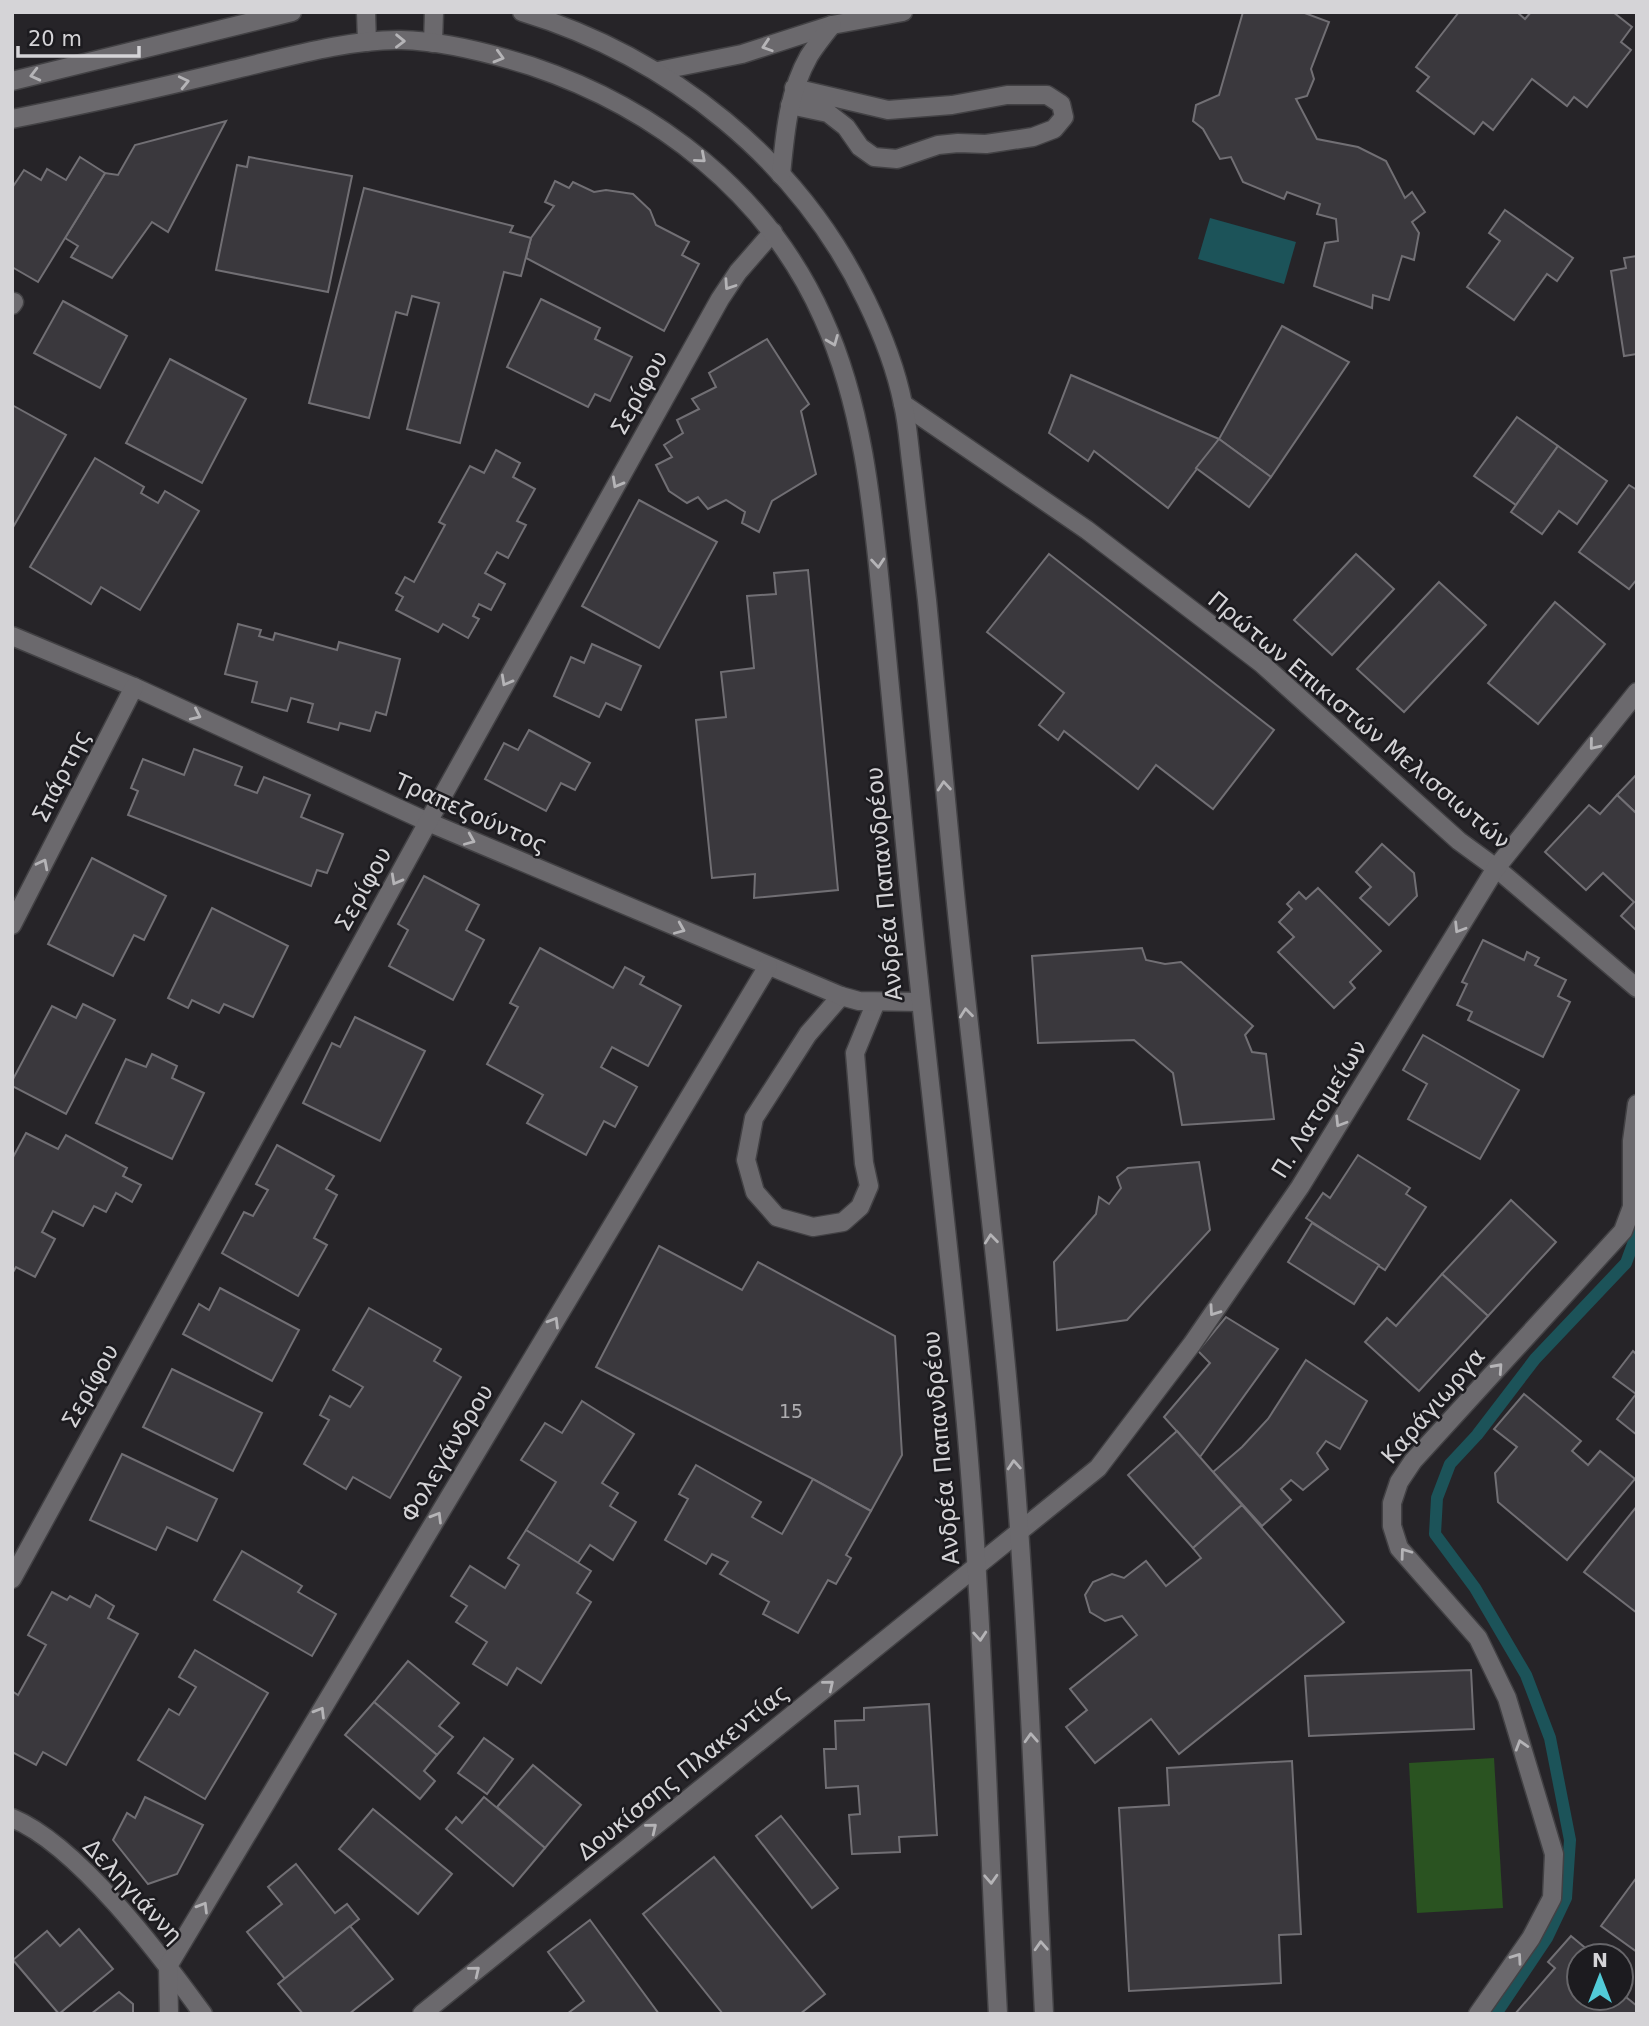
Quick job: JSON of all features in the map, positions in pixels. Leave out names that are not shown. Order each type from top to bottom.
[{"type":"street","points":[[12,81],[292,12]]},
{"type":"street","points":[[366,12],[367,42]]},
{"type":"street","points":[[433,43],[434,12]]},
{"type":"street","points":[[523,12],[615,48],[658,71],[719,115],[781,174],[832,241],[864,296],[882,335],[903,404],[921,540],[965,1002],[1009,1395],[1019,1533],[1044,2014]]},
{"type":"street","points":[[658,71],[742,54],[832,25],[903,12]]},
{"type":"street","points":[[781,174],[792,96],[809,56],[832,25]]},
{"type":"street","name":"Ανδρέα Παπανδρέου","points":[[12,119],[280,58],[367,42],[400,40],[433,43],[492,55],[538,69],[634,112],[691,150],[719,174],[773,232],[801,275],[826,324],[848,387],[862,450],[876,545],[920,1002],[963,1395],[985,1715],[998,2014]]},
{"type":"street","points":[[1007,95],[1047,95],[1061,104],[1064,117],[1054,129],[1033,137],[986,144],[938,145],[897,159],[874,157],[860,146],[846,127],[828,113],[792,96],[888,110],[952,105],[1007,95]]},
{"type":"street","name":"Σερίφου","points":[[12,1579],[428,822],[720,299],[738,272],[773,232]]},
{"type":"street","name":"Πρώτων Επικιστών Μελισσιωτών","points":[[903,404],[1087,530],[1261,663],[1459,841],[1496,868],[1637,988]]},
{"type":"street","name":"Τραπεζούντος","points":[[12,636],[134,687],[428,822],[841,996],[859,1001],[920,1002]]},
{"type":"street","name":"Σπάρτης","points":[[12,925],[134,687]]},
{"type":"street","name":"Π. Λατομείων","points":[[975,1568],[1098,1468],[1192,1344],[1300,1187],[1496,868],[1637,692]]},
{"type":"street","name":"Φολεγάνδρου","points":[[168,1966],[768,966]]},
{"type":"street","points":[[841,996],[808,1034],[754,1118],[746,1160],[755,1192],[777,1217],[813,1227],[844,1222],[860,1207],[869,1186],[864,1163],[855,1053],[876,1002]]},
{"type":"street","name":"Καράγιωργα","points":[[1478,2014],[1531,1938],[1552,1898],[1554,1854],[1507,1698],[1478,1638],[1399,1548],[1392,1527],[1392,1503],[1399,1482],[1413,1461],[1623,1231],[1632,1207],[1632,1141],[1637,1104]]},
{"type":"street","name":"Δουκίσσης Πλακεντίας","points":[[422,2014],[975,1568]]},
{"type":"street","name":"Δεληγιάννη","points":[[12,1818],[54,1843],[99,1886],[168,1966],[204,2014]]},
{"type":"street","points":[[168,1966],[169,2014]]},
{"type":"green space","points":[[1494,1758],[1503,1908],[1417,1913],[1409,1763]]},
{"type":"water","points":[[1210,218],[1296,242],[1284,284],[1198,259]]},
{"type":"building","points":[[1243,12],[1302,12],[1329,22],[1311,69],[1314,79],[1307,96],[1296,99],[1317,139],[1358,147],[1386,161],[1405,198],[1412,192],[1425,212],[1412,222],[1419,233],[1414,260],[1402,256],[1389,300],[1373,295],[1372,308],[1314,286],[1325,243],[1338,241],[1336,219],[1317,214],[1320,204],[1287,192],[1284,199],[1243,182],[1231,157],[1220,159],[1203,129],[1193,121],[1196,105],[1219,95]]},
{"type":"building","points":[[1459,12],[1517,12],[1525,19],[1531,12],[1613,12],[1632,27],[1621,42],[1631,50],[1587,107],[1574,97],[1567,106],[1532,79],[1493,130],[1483,122],[1474,134],[1417,91],[1429,77],[1416,67]]},
{"type":"building","points":[[226,121],[168,232],[152,222],[112,278],[71,257],[78,246],[65,238],[105,173],[118,175],[135,145]]},
{"type":"building","points":[[80,157],[105,173],[38,282],[12,267],[12,188],[24,170],[41,180],[47,169],[66,180]]},
{"type":"building","points":[[249,157],[352,176],[328,292],[216,270],[237,165],[247,167]]},
{"type":"building","points":[[555,181],[569,188],[573,182],[594,192],[606,190],[633,194],[650,210],[656,225],[689,242],[682,255],[699,264],[664,331],[526,258],[531,238],[554,206],[545,202]]},
{"type":"building","points":[[364,188],[513,226],[510,232],[531,238],[521,276],[504,272],[460,443],[407,429],[439,303],[412,296],[407,315],[396,312],[369,418],[309,403]]},
{"type":"building","points":[[1505,210],[1573,258],[1557,281],[1547,274],[1514,320],[1467,287],[1500,241],[1489,233]]},
{"type":"building","points":[[1637,256],[1637,354],[1624,356],[1611,271],[1626,268],[1624,258]]},
{"type":"building","points":[[541,299],[600,328],[595,339],[632,357],[610,401],[595,394],[588,407],[507,367]]},
{"type":"building","points":[[63,301],[127,336],[100,388],[34,353]]},
{"type":"building","points":[[1282,326],[1349,362],[1271,477],[1219,439]]},
{"type":"building","points":[[767,339],[809,404],[801,411],[816,474],[772,501],[759,532],[742,523],[745,512],[726,500],[708,509],[698,497],[687,503],[669,491],[656,465],[672,457],[664,445],[683,433],[677,420],[699,409],[692,399],[716,387],[709,373]]},
{"type":"building","points":[[170,359],[246,399],[202,483],[126,443]]},
{"type":"building","points":[[1071,375],[1219,439],[1168,508],[1094,451],[1088,461],[1049,433]]},
{"type":"building","points":[[12,405],[66,435],[12,529]]},
{"type":"building","points":[[1517,417],[1558,446],[1516,505],[1474,476]]},
{"type":"building","points":[[1219,439],[1271,477],[1249,507],[1196,468]]},
{"type":"building","points":[[1558,446],[1607,481],[1577,524],[1559,511],[1542,534],[1511,512]]},
{"type":"building","points":[[496,450],[520,463],[513,477],[535,489],[517,521],[526,525],[508,558],[497,552],[485,573],[505,584],[491,610],[479,604],[473,616],[479,619],[468,638],[443,624],[438,632],[396,610],[403,597],[396,593],[405,577],[414,582],[445,525],[439,522],[470,466],[484,473]]},
{"type":"building","points":[[95,458],[144,487],[141,493],[158,503],[165,491],[199,511],[140,610],[101,587],[91,604],[30,567]]},
{"type":"building","points":[[1629,485],[1637,490],[1637,579],[1629,589],[1579,552]]},
{"type":"building","points":[[639,500],[717,542],[659,648],[582,606]]},
{"type":"building","points":[[1049,554],[1274,730],[1213,809],[1156,765],[1138,789],[1064,731],[1058,740],[1039,725],[1064,693],[987,632]]},
{"type":"building","points":[[1356,554],[1394,589],[1332,655],[1294,620]]},
{"type":"building","points":[[808,570],[838,890],[754,898],[755,874],[712,878],[696,720],[726,717],[721,672],[754,668],[747,596],[776,594],[774,573]]},
{"type":"building","points":[[1439,582],[1486,625],[1404,712],[1357,669]]},
{"type":"building","points":[[1555,602],[1605,644],[1538,724],[1488,683]]},
{"type":"building","points":[[238,624],[261,630],[259,636],[273,640],[275,633],[337,650],[339,642],[400,659],[386,715],[376,712],[370,731],[340,723],[338,730],[308,722],[313,704],[291,698],[287,711],[252,702],[257,682],[225,674]]},
{"type":"building","points":[[592,644],[641,666],[621,710],[606,703],[599,717],[554,696],[571,657],[584,663]]},
{"type":"building","points":[[529,730],[590,763],[575,790],[561,783],[546,811],[485,779],[504,743],[518,750]]},
{"type":"building","points":[[194,749],[242,767],[235,785],[257,793],[264,777],[310,795],[301,817],[343,834],[327,873],[317,870],[311,886],[128,815],[138,791],[131,788],[143,759],[184,775]]},
{"type":"building","points":[[1637,774],[1637,814],[1617,795]]},
{"type":"building","points":[[1617,795],[1637,814],[1637,931],[1621,916],[1634,902],[1603,873],[1586,890],[1545,852],[1589,805],[1600,814]]},
{"type":"building","points":[[1382,844],[1414,873],[1417,896],[1389,925],[1360,898],[1371,887],[1356,872]]},
{"type":"building","points":[[92,858],[166,896],[144,940],[134,935],[113,976],[48,944]]},
{"type":"building","points":[[424,876],[479,905],[466,930],[484,940],[453,1000],[389,966],[408,930],[398,924]]},
{"type":"building","points":[[1318,888],[1381,951],[1350,982],[1355,988],[1334,1008],[1278,952],[1294,937],[1279,922],[1292,909],[1287,904],[1299,892],[1306,899]]},
{"type":"building","points":[[212,908],[288,946],[253,1017],[224,1004],[219,1013],[192,1000],[188,1008],[168,998]]},
{"type":"building","points":[[1483,940],[1524,960],[1527,952],[1539,958],[1535,965],[1566,980],[1558,996],[1570,1002],[1543,1057],[1468,1020],[1472,1012],[1457,1005],[1467,984],[1462,982]]},
{"type":"building","points":[[540,948],[613,988],[625,967],[644,977],[640,984],[681,1006],[648,1066],[612,1047],[601,1067],[637,1087],[615,1127],[604,1121],[586,1155],[527,1123],[543,1095],[487,1064],[518,1007],[510,1003]]},
{"type":"building","points":[[1142,948],[1146,960],[1165,964],[1181,962],[1253,1026],[1245,1035],[1252,1052],[1266,1054],[1274,1119],[1182,1125],[1173,1073],[1134,1040],[1038,1043],[1032,956]]},
{"type":"building","points":[[83,1004],[115,1020],[66,1114],[12,1086],[12,1081],[52,1006],[76,1018]]},
{"type":"building","points":[[355,1017],[425,1051],[380,1141],[303,1103],[332,1043],[340,1047]]},
{"type":"building","points":[[1423,1035],[1519,1090],[1480,1159],[1408,1119],[1427,1084],[1403,1070]]},
{"type":"building","points":[[152,1054],[177,1066],[172,1078],[204,1093],[172,1159],[96,1123],[126,1059],[146,1067]]},
{"type":"building","points":[[26,1133],[58,1149],[66,1135],[127,1168],[123,1176],[141,1185],[132,1202],[116,1193],[106,1212],[94,1206],[83,1226],[53,1211],[42,1232],[55,1239],[35,1277],[16,1267],[12,1274],[12,1159]]},
{"type":"building","points":[[277,1145],[334,1176],[326,1189],[337,1195],[314,1238],[327,1245],[298,1296],[222,1253],[244,1212],[253,1216],[268,1190],[256,1184]]},
{"type":"building","points":[[1358,1155],[1410,1188],[1406,1194],[1426,1207],[1385,1270],[1306,1218],[1323,1193],[1330,1198]]},
{"type":"building","points":[[1199,1162],[1210,1230],[1127,1320],[1057,1330],[1054,1262],[1096,1214],[1099,1197],[1109,1204],[1121,1188],[1117,1177],[1128,1168]]},
{"type":"building","points":[[1511,1200],[1556,1242],[1488,1316],[1442,1274]]},
{"type":"building","points":[[1312,1223],[1379,1265],[1354,1304],[1288,1262]]},
{"type":"building","points":[[659,1246],[742,1290],[758,1262],[895,1336],[902,1455],[871,1511],[596,1367]]},
{"type":"building","points":[[1442,1274],[1488,1316],[1419,1391],[1365,1342],[1387,1318],[1396,1326]]},
{"type":"building","points":[[220,1288],[299,1330],[272,1381],[183,1334],[199,1304],[209,1310]]},
{"type":"building","points":[[369,1308],[441,1349],[434,1361],[461,1377],[390,1498],[353,1477],[346,1489],[304,1464],[329,1420],[320,1415],[330,1396],[350,1407],[363,1387],[333,1370]]},
{"type":"building","points":[[1226,1317],[1278,1349],[1200,1457],[1164,1417],[1210,1363],[1198,1351]]},
{"type":"building","points":[[1633,1351],[1637,1355],[1637,1435],[1617,1419],[1636,1394],[1613,1377]]},
{"type":"building","points":[[1306,1360],[1367,1401],[1340,1449],[1326,1441],[1317,1453],[1328,1469],[1303,1490],[1291,1480],[1281,1489],[1291,1500],[1262,1526],[1213,1472],[1242,1447],[1268,1419]]},
{"type":"building","points":[[172,1369],[262,1413],[233,1471],[143,1427]]},
{"type":"building","points":[[1524,1394],[1581,1441],[1572,1451],[1588,1465],[1600,1451],[1635,1479],[1567,1560],[1498,1502],[1495,1473],[1517,1447],[1494,1429]]},
{"type":"building","points":[[582,1401],[634,1434],[602,1483],[618,1493],[610,1506],[636,1522],[613,1560],[590,1545],[578,1563],[526,1530],[556,1482],[521,1460],[545,1423],[562,1433]]},
{"type":"building","points":[[1177,1431],[1242,1505],[1193,1548],[1128,1475]]},
{"type":"building","points":[[122,1454],[217,1499],[197,1541],[167,1527],[156,1550],[90,1520]]},
{"type":"building","points":[[696,1465],[761,1502],[752,1517],[782,1534],[813,1479],[871,1511],[846,1555],[851,1558],[836,1584],[828,1580],[798,1633],[763,1614],[769,1602],[720,1574],[728,1562],[712,1554],[706,1564],[665,1540],[688,1499],[679,1494]]},
{"type":"building","points":[[1242,1505],[1344,1622],[1179,1754],[1151,1719],[1095,1763],[1066,1727],[1087,1710],[1070,1689],[1137,1635],[1122,1616],[1105,1621],[1090,1612],[1085,1595],[1093,1582],[1112,1574],[1124,1578],[1146,1561],[1166,1586],[1201,1558],[1193,1548]]},
{"type":"building","points":[[1637,1506],[1637,1613],[1584,1572]]},
{"type":"building","points":[[526,1530],[591,1571],[577,1593],[591,1602],[541,1683],[517,1668],[507,1685],[473,1664],[487,1642],[456,1622],[467,1606],[451,1596],[470,1566],[505,1588],[519,1565],[508,1558]]},
{"type":"building","points":[[242,1551],[302,1586],[298,1592],[336,1614],[312,1656],[214,1600]]},
{"type":"building","points":[[52,1592],[67,1600],[70,1596],[90,1607],[96,1595],[114,1606],[108,1618],[138,1634],[66,1765],[43,1752],[36,1765],[12,1752],[12,1691],[18,1695],[46,1645],[28,1635]]},
{"type":"building","points":[[195,1650],[268,1693],[205,1799],[138,1760],[169,1709],[179,1715],[196,1687],[179,1677]]},
{"type":"building","points":[[408,1661],[459,1703],[439,1726],[453,1737],[437,1755],[374,1702]]},
{"type":"building","points":[[1471,1670],[1474,1729],[1309,1736],[1305,1676]]},
{"type":"building","points":[[374,1702],[437,1755],[424,1771],[435,1781],[420,1799],[345,1735]]},
{"type":"building","points":[[929,1704],[937,1835],[899,1837],[900,1852],[852,1854],[849,1815],[860,1814],[858,1786],[826,1788],[824,1749],[836,1749],[835,1721],[864,1720],[864,1708]]},
{"type":"building","points":[[484,1738],[513,1759],[487,1794],[458,1773]]},
{"type":"building","points":[[1292,1761],[1301,1934],[1279,1935],[1281,1983],[1129,1991],[1119,1808],[1169,1805],[1167,1768]]},
{"type":"building","points":[[533,1765],[581,1805],[545,1848],[497,1807]]},
{"type":"building","points":[[145,1797],[203,1825],[177,1874],[148,1884],[113,1840],[127,1813],[135,1818]]},
{"type":"building","points":[[484,1797],[545,1848],[513,1886],[446,1829],[456,1817],[462,1823]]},
{"type":"building","points":[[373,1809],[452,1874],[418,1914],[339,1849]]},
{"type":"building","points":[[781,1816],[838,1888],[812,1908],[756,1836]]},
{"type":"building","points":[[714,1857],[825,1994],[800,2014],[723,2014],[643,1914]]},
{"type":"building","points":[[296,1864],[335,1913],[347,1904],[359,1919],[285,1979],[247,1932],[282,1904],[268,1887]]},
{"type":"building","points":[[1637,1877],[1637,1952],[1635,1942],[1623,1942],[1601,1926]]},
{"type":"building","points":[[590,1920],[659,2014],[567,2014],[584,2001],[548,1952]]},
{"type":"building","points":[[350,1926],[393,1979],[349,2014],[303,2014],[278,1984]]},
{"type":"building","points":[[79,1929],[113,1969],[59,2014],[13,1960],[47,1931],[60,1946]]},
{"type":"building","points":[[1571,1936],[1578,1942],[1566,1942]]},
{"type":"building","points":[[1565,1943],[1565,2012],[1635,2012],[1635,2004],[1637,2014],[1515,2014],[1555,1968],[1548,1962]]},
{"type":"building","points":[[119,1992],[133,2004],[133,2014],[91,2014]]},
{"type":"waterway","points":[[1496,2014],[1547,1938],[1566,1898],[1570,1840],[1550,1738],[1526,1675],[1475,1588],[1435,1534],[1437,1498],[1450,1464],[1477,1435],[1535,1359],[1626,1263],[1637,1233]]}]
